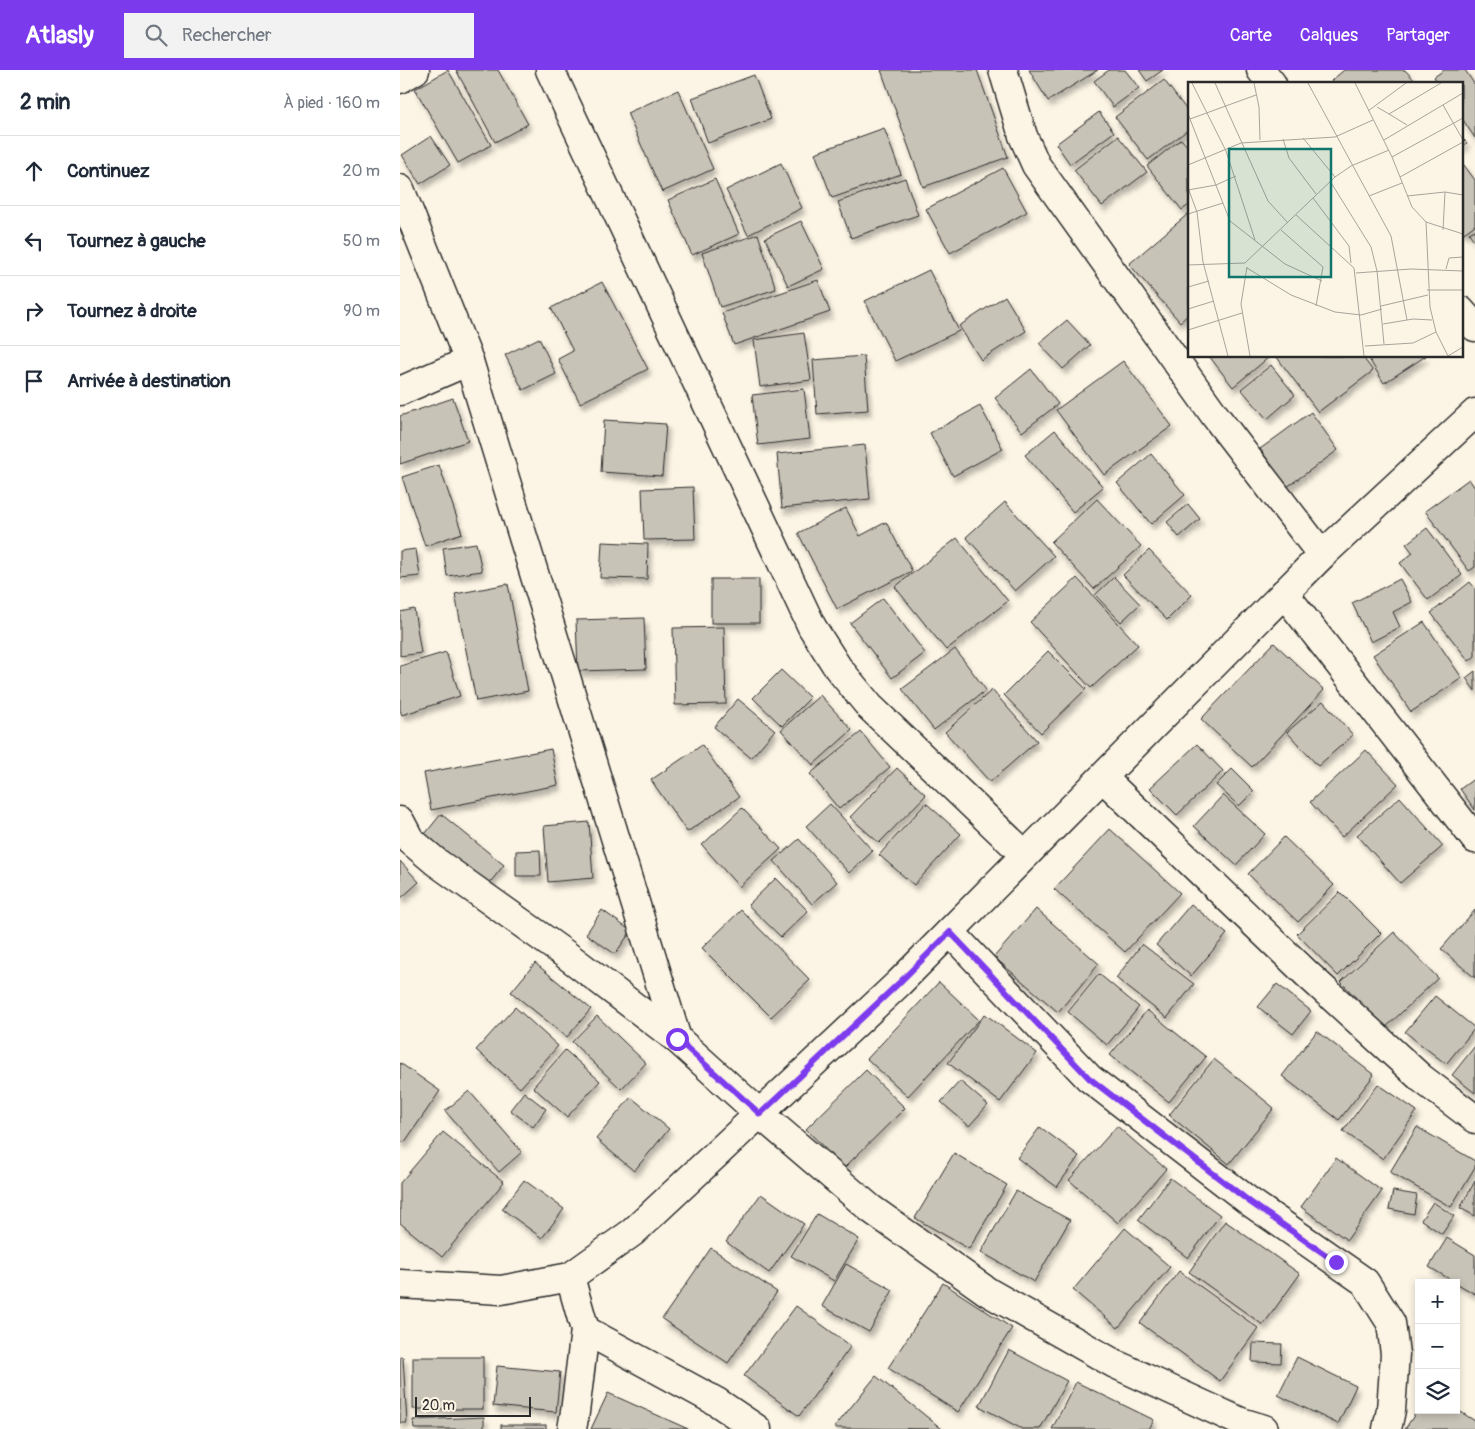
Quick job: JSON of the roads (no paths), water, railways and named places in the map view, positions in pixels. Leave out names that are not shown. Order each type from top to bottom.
[{"type":"street","points":[[400,79],[415,70]]},
{"type":"street","points":[[550,70],[812,627],[838,668],[870,706],[1025,855]]},
{"type":"street","points":[[1003,70],[1023,136],[1036,164],[1216,417],[1322,555]]},
{"type":"street","points":[[1262,70],[1271,82]]},
{"type":"street","points":[[400,189],[469,362],[677,1039]]},
{"type":"street","points":[[1462,312],[1475,327]]},
{"type":"street","points":[[400,390],[469,362]]},
{"type":"street","points":[[400,1284],[501,1290],[570,1277],[633,1232],[899,983],[1322,555],[1473,419]]},
{"type":"street","points":[[1284,593],[1475,839]]},
{"type":"street","points":[[1103,778],[1307,974],[1421,1078],[1475,1118]]},
{"type":"street","points":[[400,821],[410,840],[436,862],[565,954],[677,1039],[760,1114],[871,1209],[988,1292],[1115,1364],[1242,1422],[1264,1429]]},
{"type":"street","points":[[950,932],[1089,1078],[1250,1202],[1366,1282],[1391,1323],[1395,1354],[1391,1410],[1387,1429]]},
{"type":"street","points":[[570,1277],[585,1330],[572,1429]]},
{"type":"street","points":[[585,1330],[717,1402],[756,1429]]}]
